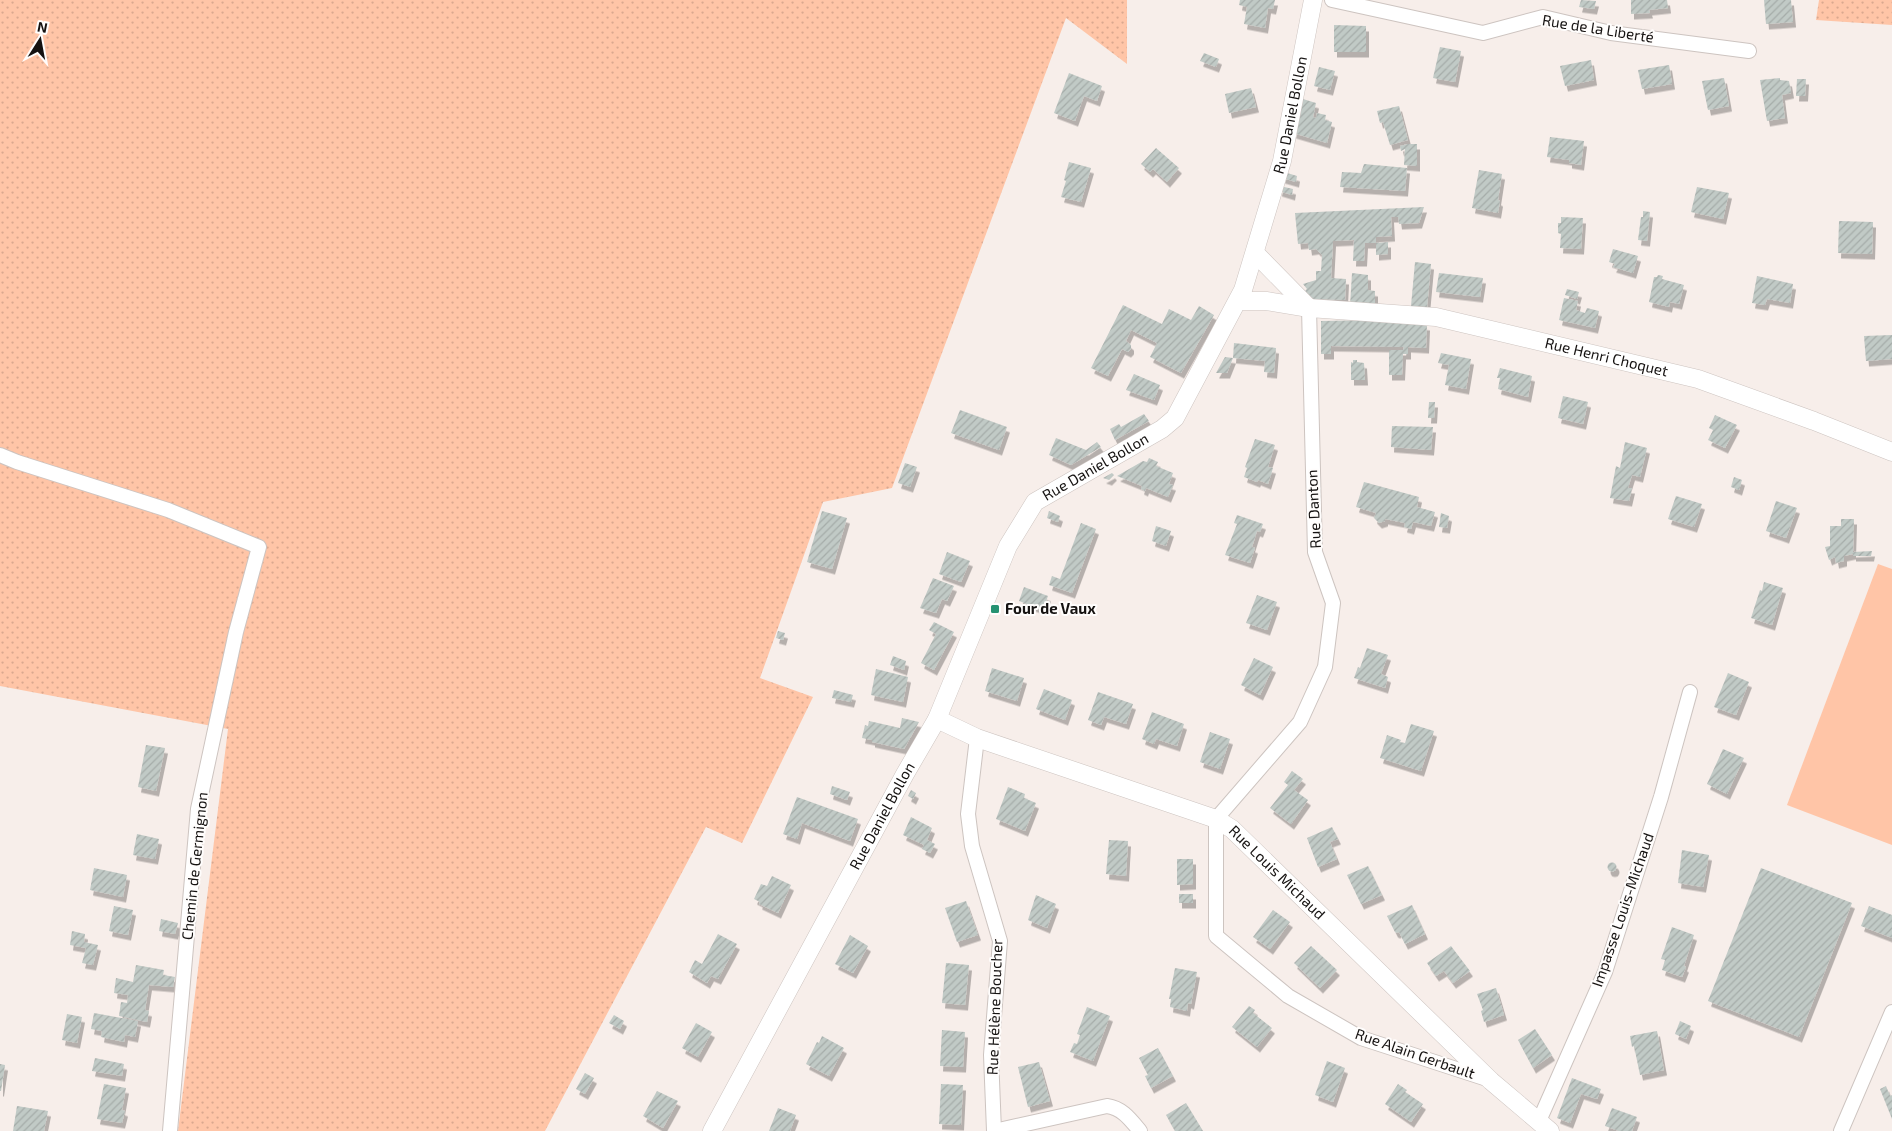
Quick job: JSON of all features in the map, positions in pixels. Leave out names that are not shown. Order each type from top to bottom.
[{"type":"street","name":"Rue Daniel Bollon","points":[[712,1131],[905,774],[937,719],[1008,546],[1035,502],[1162,429],[1176,418],[1238,301],[1256,253],[1282,160],[1313,0]]},
{"type":"street","name":"Rue de la Liberté","points":[[1332,0],[1483,33],[1543,18],[1611,33],[1749,51]]},
{"type":"street","points":[[1256,253],[1309,308]]},
{"type":"street","name":"Rue Henri Choquet","points":[[1238,301],[1266,301],[1309,308],[1436,317],[1698,379],[1814,420],[1892,452]]},
{"type":"street","name":"Rue Danton","points":[[1216,819],[1300,722],[1325,667],[1333,603],[1315,552],[1309,308]]},
{"type":"street","name":"Chemin de Germignon","points":[[0,455],[168,510],[259,547],[236,632],[198,809],[170,1131]]},
{"type":"street","name":"Impasse Louis-Michaud","points":[[1544,1126],[1605,972],[1661,797],[1690,692]]},
{"type":"street","name":"Rue Louis Michaud","points":[[937,719],[977,738],[1216,819],[1232,829],[1491,1081],[1544,1126]]},
{"type":"street","name":"Rue Hélène Boucher","points":[[977,738],[968,814],[972,846],[1000,941],[991,1055],[994,1131]]},
{"type":"street","name":"Rue Alain Gerbault","points":[[1216,819],[1216,936],[1288,996],[1361,1038],[1491,1081]]},
{"type":"street","points":[[1841,1131],[1892,1012]]},
{"type":"street","points":[[994,1131],[1107,1106],[1116,1107],[1140,1131]]},
{"type":"shaded area","points":[[0,0],[1127,0],[1127,64],[1066,18],[892,488],[823,502],[760,678],[813,697],[742,843],[706,827],[545,1131],[178,1131],[228,729],[0,686]]},
{"type":"shaded area","points":[[1819,0],[1892,0],[1892,25],[1816,20]]},
{"type":"shaded area","points":[[1878,564],[1892,569],[1892,845],[1787,805]]},
{"type":"building","points":[[1240,0],[1275,0],[1273,9],[1268,8],[1265,28],[1244,24],[1247,7],[1239,5]]},
{"type":"building","points":[[1581,0],[1596,1],[1594,9],[1579,7]]},
{"type":"building","points":[[1631,0],[1667,0],[1668,8],[1649,10],[1650,13],[1631,14]]},
{"type":"building","points":[[1764,0],[1791,0],[1793,22],[1766,24]]},
{"type":"building","points":[[1334,25],[1366,26],[1366,52],[1334,52]]},
{"type":"building","points":[[1440,47],[1461,51],[1455,82],[1433,78]]},
{"type":"building","points":[[1204,53],[1219,59],[1216,67],[1200,61]]},
{"type":"building","points":[[1591,60],[1594,80],[1565,86],[1560,66]]},
{"type":"building","points":[[1669,65],[1672,84],[1642,89],[1638,70]]},
{"type":"building","points":[[1319,67],[1335,71],[1330,90],[1314,86]]},
{"type":"building","points":[[1069,73],[1102,86],[1097,101],[1084,96],[1075,121],[1054,113]]},
{"type":"building","points":[[1724,78],[1729,106],[1708,110],[1702,81]]},
{"type":"building","points":[[1780,78],[1780,80],[1789,81],[1791,93],[1782,95],[1785,118],[1767,121],[1760,80]]},
{"type":"building","points":[[1797,79],[1806,79],[1805,96],[1796,96]]},
{"type":"building","points":[[1251,88],[1256,107],[1229,113],[1225,94]]},
{"type":"building","points":[[1303,99],[1316,103],[1313,117],[1316,118],[1317,113],[1326,115],[1325,120],[1332,122],[1327,143],[1293,133]]},
{"type":"building","points":[[1399,106],[1408,140],[1390,145],[1383,122],[1380,123],[1377,111]]},
{"type":"building","points":[[1550,137],[1584,141],[1581,165],[1569,163],[1569,160],[1547,157]]},
{"type":"building","points":[[1417,144],[1417,166],[1404,165],[1405,149],[1401,151],[1400,146]]},
{"type":"building","points":[[1156,148],[1179,168],[1167,182],[1153,169],[1150,172],[1141,164]]},
{"type":"building","points":[[1069,162],[1091,168],[1081,202],[1061,197]]},
{"type":"building","points":[[1364,164],[1407,168],[1405,191],[1340,187],[1342,172],[1361,173]]},
{"type":"building","points":[[1479,170],[1502,174],[1498,213],[1472,208]]},
{"type":"building","points":[[1284,172],[1297,176],[1296,182],[1282,178]]},
{"type":"building","points":[[1280,186],[1293,189],[1292,195],[1279,191]]},
{"type":"building","points":[[1697,187],[1729,193],[1723,219],[1691,212]]},
{"type":"building","points":[[1424,207],[1419,223],[1399,224],[1398,217],[1391,217],[1392,236],[1376,237],[1376,243],[1365,243],[1364,261],[1353,261],[1354,240],[1333,241],[1331,278],[1346,279],[1345,300],[1316,299],[1313,301],[1304,292],[1307,289],[1303,284],[1316,280],[1316,271],[1321,271],[1322,255],[1316,249],[1309,250],[1308,243],[1298,244],[1295,213]]},
{"type":"building","points":[[1643,211],[1650,212],[1647,241],[1638,240]]},
{"type":"building","points":[[1561,217],[1583,218],[1581,249],[1560,248],[1561,234],[1558,233],[1558,223],[1561,223]]},
{"type":"building","points":[[1839,221],[1873,222],[1872,254],[1838,253]]},
{"type":"building","points":[[1388,242],[1388,254],[1376,255],[1376,243]]},
{"type":"building","points":[[1613,249],[1638,256],[1633,273],[1613,267],[1615,264],[1609,262]]},
{"type":"building","points":[[1415,262],[1431,264],[1427,308],[1411,306]]},
{"type":"building","points":[[1352,273],[1368,275],[1368,290],[1375,291],[1375,305],[1350,306]]},
{"type":"building","points":[[1439,273],[1483,278],[1480,297],[1436,292]]},
{"type":"building","points":[[1658,275],[1663,276],[1662,279],[1684,285],[1679,304],[1670,302],[1669,307],[1649,302],[1654,277]]},
{"type":"building","points":[[1757,276],[1793,284],[1790,303],[1767,299],[1765,305],[1752,303]]},
{"type":"building","points":[[1567,289],[1579,292],[1577,299],[1565,295]]},
{"type":"building","points":[[1564,298],[1578,301],[1576,310],[1585,313],[1587,308],[1599,311],[1595,328],[1559,320]]},
{"type":"building","points":[[1123,305],[1162,324],[1169,309],[1191,320],[1199,306],[1214,315],[1181,373],[1150,357],[1157,343],[1131,330],[1126,341],[1131,345],[1131,349],[1128,352],[1122,349],[1108,376],[1091,368]]},
{"type":"building","points":[[1378,320],[1427,325],[1426,348],[1408,347],[1408,354],[1403,354],[1402,375],[1389,375],[1389,350],[1403,350],[1404,347],[1331,346],[1331,354],[1321,354],[1321,321]]},
{"type":"building","points":[[1892,335],[1892,359],[1866,361],[1864,336]]},
{"type":"building","points":[[1234,343],[1276,348],[1274,373],[1264,372],[1265,361],[1233,358]]},
{"type":"building","points":[[1441,353],[1471,359],[1466,389],[1445,385],[1449,365],[1438,363]]},
{"type":"building","points":[[1225,357],[1233,358],[1227,373],[1216,373]]},
{"type":"building","points":[[1353,360],[1364,363],[1365,380],[1351,380],[1351,362],[1353,363]]},
{"type":"building","points":[[1500,368],[1532,376],[1528,397],[1498,389],[1500,378],[1497,378]]},
{"type":"building","points":[[1134,374],[1160,385],[1154,400],[1126,390]]},
{"type":"building","points":[[1563,396],[1588,402],[1583,424],[1558,418]]},
{"type":"building","points":[[1429,402],[1435,402],[1434,418],[1428,418]]},
{"type":"building","points":[[960,410],[1007,427],[999,450],[951,433]]},
{"type":"building","points":[[1144,414],[1149,421],[1115,440],[1110,429],[1119,424],[1121,427]]},
{"type":"building","points":[[1715,415],[1737,425],[1725,448],[1708,440],[1713,430],[1709,428]]},
{"type":"building","points":[[1392,426],[1433,427],[1431,450],[1391,447]]},
{"type":"building","points":[[1056,438],[1086,450],[1097,442],[1101,447],[1071,465],[1049,455]]},
{"type":"building","points":[[1255,439],[1275,445],[1268,467],[1273,468],[1268,484],[1244,477],[1247,468],[1245,467]]},
{"type":"building","points":[[1625,442],[1647,448],[1640,477],[1632,475],[1628,488],[1632,488],[1629,501],[1610,498],[1616,466],[1620,468]]},
{"type":"building","points":[[1149,458],[1158,462],[1156,466],[1173,473],[1169,484],[1173,485],[1168,497],[1146,488],[1145,491],[1141,489],[1142,486],[1117,476],[1143,461],[1147,462]]},
{"type":"building","points":[[905,463],[917,467],[910,487],[898,483]]},
{"type":"building","points":[[1112,473],[1114,475],[1109,480],[1103,478]]},
{"type":"building","points":[[1734,477],[1742,480],[1739,490],[1731,487]]},
{"type":"building","points":[[1364,482],[1419,497],[1417,507],[1435,512],[1431,526],[1413,522],[1411,529],[1404,527],[1405,523],[1385,519],[1385,521],[1379,523],[1374,518],[1376,513],[1356,507]]},
{"type":"building","points":[[1676,496],[1702,504],[1694,527],[1668,519]]},
{"type":"building","points":[[1776,501],[1797,508],[1786,538],[1766,531]]},
{"type":"building","points":[[822,511],[847,518],[832,569],[807,562]]},
{"type":"building","points":[[1049,511],[1060,516],[1058,522],[1047,518]]},
{"type":"building","points":[[1441,513],[1449,516],[1447,528],[1439,527]]},
{"type":"building","points":[[1237,515],[1263,524],[1260,532],[1257,531],[1252,547],[1255,548],[1250,563],[1225,555],[1237,524],[1234,523]]},
{"type":"building","points":[[1841,519],[1854,519],[1853,552],[1872,551],[1871,556],[1853,556],[1853,554],[1844,556],[1844,561],[1836,563],[1835,557],[1829,560],[1825,547],[1830,546],[1830,526],[1841,526]]},
{"type":"building","points":[[1081,523],[1096,529],[1072,593],[1049,585],[1052,576],[1060,579]]},
{"type":"building","points":[[1156,526],[1171,531],[1166,546],[1152,541]]},
{"type":"building","points":[[947,552],[970,561],[961,582],[939,574]]},
{"type":"building","points":[[933,578],[954,586],[947,601],[942,599],[936,613],[920,608]]},
{"type":"building","points":[[1764,582],[1783,588],[1772,625],[1751,618]]},
{"type":"building","points":[[1024,587],[1048,596],[1043,610],[1019,601]]},
{"type":"building","points":[[1257,595],[1277,602],[1267,630],[1246,623]]},
{"type":"building","points":[[934,622],[954,632],[934,670],[921,663],[936,634],[929,630]]},
{"type":"building","points":[[778,631],[785,633],[783,640],[776,638]]},
{"type":"building","points":[[1367,648],[1388,655],[1381,674],[1388,677],[1385,688],[1354,678],[1358,667],[1360,668]]},
{"type":"building","points":[[893,656],[906,661],[904,670],[890,665]]},
{"type":"building","points":[[1254,658],[1273,667],[1260,695],[1241,685]]},
{"type":"building","points":[[992,668],[1024,678],[1017,701],[985,691]]},
{"type":"building","points":[[876,669],[908,677],[903,702],[871,695]]},
{"type":"building","points":[[1728,673],[1749,682],[1736,715],[1714,707]]},
{"type":"building","points":[[1044,689],[1072,700],[1065,720],[1036,709]]},
{"type":"building","points":[[834,690],[853,695],[851,702],[832,698]]},
{"type":"building","points":[[1098,692],[1133,704],[1126,724],[1104,717],[1101,725],[1088,720]]},
{"type":"building","points":[[1152,712],[1184,724],[1177,746],[1156,739],[1154,744],[1142,739]]},
{"type":"building","points":[[902,718],[919,722],[904,749],[862,738],[865,725],[868,726],[869,721],[900,728]]},
{"type":"building","points":[[1411,724],[1434,731],[1421,771],[1380,758],[1387,735],[1405,743]]},
{"type":"building","points":[[1210,732],[1230,739],[1220,769],[1200,762]]},
{"type":"building","points":[[146,745],[165,748],[156,791],[138,787]]},
{"type":"building","points":[[1723,749],[1744,758],[1727,794],[1707,784]]},
{"type":"building","points":[[1292,771],[1303,779],[1294,790],[1308,800],[1291,824],[1270,808],[1288,785],[1284,782]]},
{"type":"building","points":[[832,786],[850,792],[847,800],[830,794]]},
{"type":"building","points":[[1008,787],[1025,794],[1024,798],[1036,803],[1025,831],[996,819]]},
{"type":"building","points":[[911,790],[916,793],[913,799],[908,796]]},
{"type":"building","points":[[797,797],[858,819],[850,841],[802,823],[797,839],[783,834]]},
{"type":"building","points":[[911,817],[932,828],[927,840],[935,844],[930,853],[922,849],[924,845],[903,835]]},
{"type":"building","points":[[1332,827],[1338,839],[1330,842],[1337,859],[1318,867],[1307,838]]},
{"type":"building","points":[[137,834],[159,839],[155,859],[133,855]]},
{"type":"building","points":[[1109,840],[1128,841],[1126,876],[1106,874]]},
{"type":"building","points":[[1682,850],[1709,855],[1703,887],[1678,883]]},
{"type":"building","points":[[1177,859],[1193,859],[1193,884],[1177,885]]},
{"type":"building","points":[[1612,863],[1616,867],[1612,871],[1608,867]]},
{"type":"building","points":[[1368,866],[1382,895],[1361,904],[1347,875]]},
{"type":"building","points":[[94,868],[127,875],[123,897],[90,890]]},
{"type":"building","points":[[1761,868],[1852,903],[1799,1037],[1708,1001]]},
{"type":"building","points":[[772,876],[791,885],[778,913],[759,904],[760,902],[754,899],[761,884],[767,886]]},
{"type":"building","points":[[1179,894],[1193,894],[1193,903],[1179,903]]},
{"type":"building","points":[[1036,895],[1056,904],[1047,928],[1028,920]]},
{"type":"building","points":[[966,901],[978,935],[957,942],[945,908]]},
{"type":"building","points":[[1412,905],[1425,934],[1405,944],[1399,932],[1395,932],[1387,916]]},
{"type":"building","points":[[114,906],[133,910],[128,935],[109,931]]},
{"type":"building","points":[[1869,906],[1892,915],[1892,938],[1861,926]]},
{"type":"building","points":[[1273,910],[1290,922],[1270,949],[1253,937]]},
{"type":"building","points":[[161,919],[178,923],[175,934],[159,931]]},
{"type":"building","points":[[1672,927],[1694,935],[1682,977],[1662,970],[1665,960],[1661,959]]},
{"type":"building","points":[[72,931],[85,934],[84,942],[98,945],[93,965],[82,963],[86,948],[70,945]]},
{"type":"building","points":[[718,934],[737,944],[718,979],[711,976],[707,983],[689,972],[695,960],[702,964]]},
{"type":"building","points":[[850,935],[868,946],[853,973],[835,964]]},
{"type":"building","points":[[1311,946],[1337,970],[1320,988],[1294,963]]},
{"type":"building","points":[[1451,946],[1470,971],[1453,983],[1444,971],[1436,976],[1427,963]]},
{"type":"building","points":[[946,963],[969,965],[965,1005],[942,1003]]},
{"type":"building","points":[[136,965],[164,970],[163,975],[175,977],[173,987],[149,985],[145,1010],[149,1011],[147,1022],[119,1016],[121,1002],[127,1003],[128,995],[114,993],[116,978],[133,982]]},
{"type":"building","points":[[1175,968],[1197,972],[1191,1004],[1188,1003],[1187,1011],[1170,1007],[1171,999],[1169,999]]},
{"type":"building","points":[[1496,988],[1504,1015],[1484,1022],[1481,1011],[1483,1010],[1477,994]]},
{"type":"building","points":[[1249,1006],[1255,1010],[1253,1013],[1272,1028],[1257,1047],[1232,1027]]},
{"type":"building","points":[[1087,1007],[1110,1016],[1093,1061],[1070,1052],[1074,1043],[1077,1044],[1080,1035],[1077,1034]]},
{"type":"building","points":[[94,1013],[138,1021],[135,1037],[125,1035],[124,1042],[101,1037],[102,1031],[91,1029]]},
{"type":"building","points":[[67,1014],[82,1017],[77,1043],[62,1040]]},
{"type":"building","points":[[614,1015],[624,1021],[620,1029],[609,1023]]},
{"type":"building","points":[[1680,1021],[1691,1026],[1686,1039],[1675,1034]]},
{"type":"building","points":[[696,1023],[712,1032],[698,1057],[682,1048]]},
{"type":"building","points":[[1535,1029],[1552,1055],[1533,1068],[1518,1040]]},
{"type":"building","points":[[942,1030],[965,1032],[963,1067],[940,1066]]},
{"type":"building","points":[[1657,1031],[1664,1070],[1640,1075],[1630,1036]]},
{"type":"building","points":[[822,1036],[844,1048],[829,1076],[806,1064]]},
{"type":"building","points":[[1158,1048],[1173,1076],[1151,1088],[1145,1076],[1148,1075],[1139,1058]]},
{"type":"building","points":[[95,1058],[124,1064],[122,1076],[92,1071]]},
{"type":"building","points":[[1327,1061],[1345,1068],[1333,1102],[1315,1095]]},
{"type":"building","points":[[1039,1062],[1050,1101],[1028,1107],[1018,1067]]},
{"type":"building","points":[[0,1064],[5,1065],[1,1091],[0,1091]]},
{"type":"building","points":[[585,1073],[594,1078],[585,1094],[576,1089]]},
{"type":"building","points":[[1572,1078],[1601,1089],[1597,1099],[1581,1094],[1570,1123],[1557,1118]]},
{"type":"building","points":[[104,1084],[126,1088],[122,1110],[125,1111],[122,1123],[97,1119]]},
{"type":"building","points":[[941,1084],[963,1085],[961,1125],[939,1124]]},
{"type":"building","points":[[1398,1084],[1407,1090],[1405,1092],[1423,1104],[1411,1122],[1385,1104]]},
{"type":"building","points":[[1886,1086],[1890,1096],[1892,1095],[1892,1119],[1880,1089]]},
{"type":"building","points":[[657,1091],[678,1101],[663,1128],[643,1116]]},
{"type":"building","points":[[1186,1103],[1203,1131],[1175,1131],[1166,1115]]},
{"type":"building","points":[[17,1106],[48,1111],[44,1131],[13,1131]]},
{"type":"building","points":[[778,1108],[796,1115],[790,1131],[769,1131]]},
{"type":"building","points":[[1612,1108],[1637,1117],[1632,1131],[1619,1131],[1605,1126]]},
{"type":"place","name":"Four de Vaux","points":[[995,609]]}]
